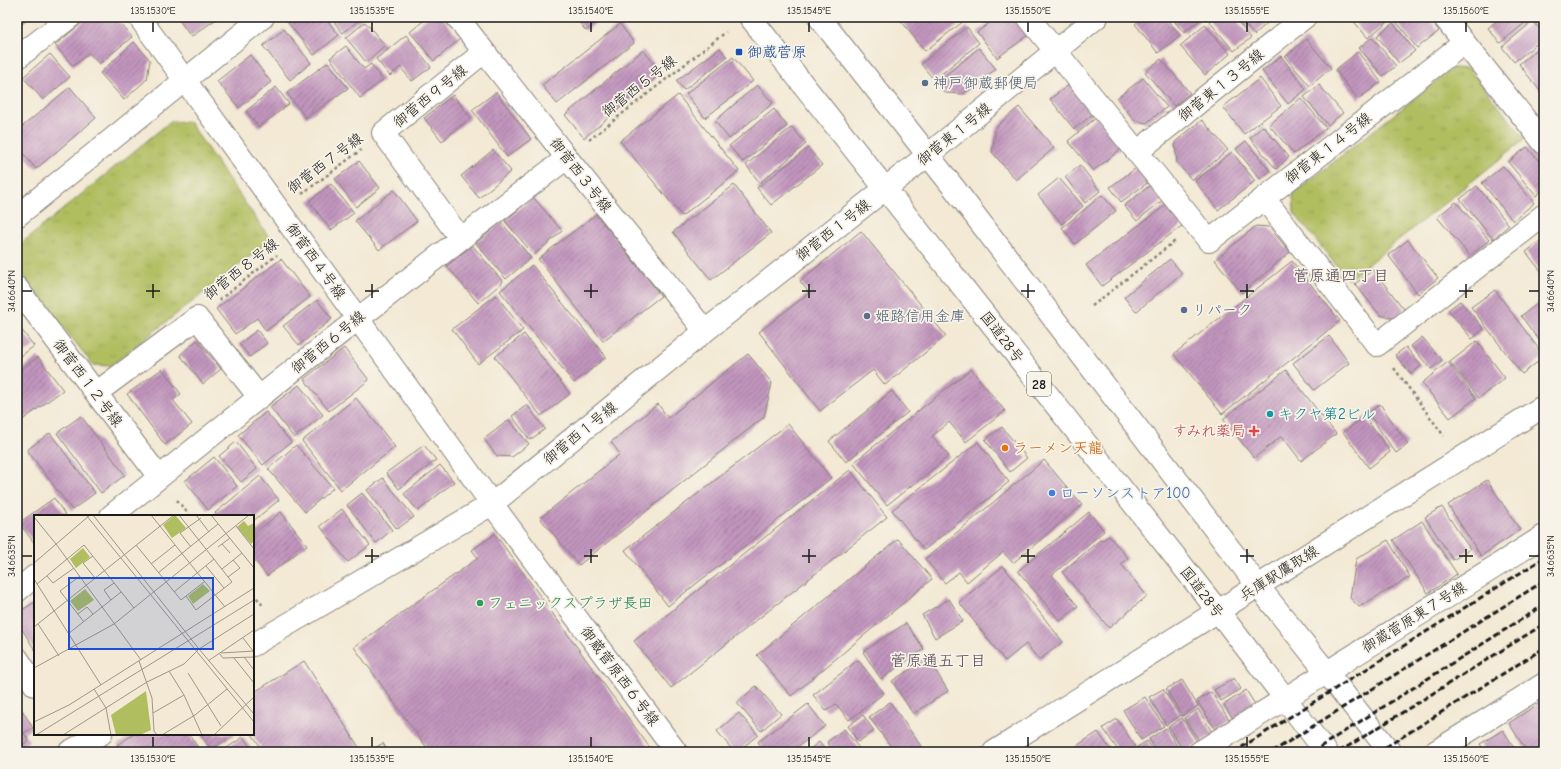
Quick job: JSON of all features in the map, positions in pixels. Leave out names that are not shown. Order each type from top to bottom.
[{"type":"main road","points":[[17,58],[70,17]]},
{"type":"main road","name":"御菅西４号線","points":[[139,17],[492,504]]},
{"type":"main road","points":[[17,216],[263,17]]},
{"type":"main road","name":"御菅西３号線","points":[[457,17],[705,331]]},
{"type":"main road","name":"国道28号","points":[[750,17],[1218,611],[1326,752]]},
{"type":"main road","points":[[819,17],[928,155],[1258,586],[1390,752]]},
{"type":"main road","name":"御菅東１４号線","points":[[1028,17],[1209,241],[1464,43]]},
{"type":"main road","name":"御菅東１号線","points":[[885,189],[1097,17]]},
{"type":"main road","name":"御菅東１３号線","points":[[1137,152],[1305,17]]},
{"type":"main road","points":[[1444,17],[1544,143]]},
{"type":"main road","name":"御菅西９号線","points":[[460,238],[383,133],[484,52]]},
{"type":"main road","name":"御菅西６号線","points":[[112,515],[358,318],[460,238],[567,158]]},
{"type":"main road","name":"御菅西１号線","points":[[254,644],[492,504],[705,331],[885,189]]},
{"type":"main road","points":[[1264,198],[1377,345],[1544,215]]},
{"type":"main road","name":"御菅西１２号線","points":[[17,288],[159,477]]},
{"type":"main road","points":[[96,393],[197,318],[259,398]]},
{"type":"main road","name":"兵庫駅鷹取線","points":[[994,752],[1544,406]]},
{"type":"main road","name":"御蔵菅原西６号線","points":[[492,504],[676,752]]},
{"type":"main road","name":"御蔵菅原東７号線","points":[[1200,752],[1544,536]]},
{"type":"main road","points":[[17,591],[34,577]]},
{"type":"main road","points":[[17,658],[34,684]]},
{"type":"main road","points":[[1435,752],[1544,684]]},
{"type":"main road","points":[[73,746],[99,735]]},
{"type":"path","name":"御菅西５号線","points":[[567,158],[726,32]]},
{"type":"path","name":"御菅西７号線","points":[[279,211],[383,133]]},
{"type":"path","points":[[1092,306],[1196,225]]},
{"type":"path","name":"御菅西８号線","points":[[197,318],[299,238]]},
{"type":"path","points":[[1377,345],[1446,438]]},
{"type":"green space","points":[[1453,68],[1469,69],[1525,139],[1348,280],[1294,213],[1293,194]]},
{"type":"green space","points":[[171,121],[189,122],[271,240],[110,366],[93,365],[17,268],[17,247]]},
{"type":"building","points":[[17,17],[30,17],[17,28]]},
{"type":"building","points":[[89,17],[115,17],[132,37],[99,64],[89,53],[73,66],[55,45]]},
{"type":"building","points":[[177,17],[219,17],[191,37]]},
{"type":"building","points":[[295,17],[324,17],[339,35],[314,55],[288,23]]},
{"type":"building","points":[[330,17],[360,17],[362,18],[343,33]]},
{"type":"building","points":[[428,17],[442,17],[460,39],[434,61],[410,32]]},
{"type":"building","points":[[575,17],[603,17],[586,31]]},
{"type":"building","points":[[898,17],[969,17],[925,51]]},
{"type":"building","points":[[998,17],[1015,17],[1029,35],[997,58],[977,32]]},
{"type":"building","points":[[1143,17],[1165,17],[1180,35],[1158,53],[1135,24]]},
{"type":"building","points":[[1171,17],[1199,17],[1201,19],[1184,33]]},
{"type":"building","points":[[1214,17],[1234,17],[1251,38],[1234,51],[1209,21]]},
{"type":"building","points":[[1239,17],[1272,17],[1273,18],[1254,35]]},
{"type":"building","points":[[1350,17],[1393,17],[1368,38]]},
{"type":"building","points":[[1400,17],[1428,17],[1439,31],[1417,48],[1396,21]]},
{"type":"building","points":[[1501,17],[1531,18],[1500,43],[1488,28]]},
{"type":"building","points":[[1533,21],[1544,34],[1544,38],[1514,62],[1502,47]]},
{"type":"building","points":[[365,22],[385,45],[366,62],[346,38]]},
{"type":"building","points":[[1393,23],[1415,51],[1399,63],[1377,36]]},
{"type":"building","points":[[620,24],[634,43],[557,104],[542,85]]},
{"type":"building","points":[[1205,25],[1230,54],[1205,75],[1180,46]]},
{"type":"building","points":[[967,27],[979,43],[934,80],[921,64]]},
{"type":"building","points":[[284,29],[311,63],[290,80],[263,46]]},
{"type":"building","points":[[406,35],[431,67],[412,81],[400,67],[390,76],[376,59]]},
{"type":"building","points":[[1372,37],[1396,66],[1383,76],[1359,48]]},
{"type":"building","points":[[1306,39],[1331,68],[1310,86],[1285,57]]},
{"type":"building","points":[[134,42],[150,60],[147,79],[124,100],[100,73]]},
{"type":"building","points":[[1544,44],[1544,96],[1519,64]]},
{"type":"building","points":[[346,46],[364,69],[371,64],[383,80],[360,98],[330,58]]},
{"type":"building","points":[[720,48],[727,57],[684,90],[676,81]]},
{"type":"building","points":[[979,48],[996,69],[963,94],[945,93],[936,83]]},
{"type":"building","points":[[643,50],[662,73],[584,138],[565,115]]},
{"type":"building","points":[[1358,52],[1381,82],[1358,99],[1335,70]]},
{"type":"building","points":[[50,54],[70,77],[43,100],[23,77]]},
{"type":"building","points":[[250,55],[271,82],[239,108],[217,81]]},
{"type":"building","points":[[1281,56],[1306,89],[1288,104],[1262,71]]},
{"type":"building","points":[[733,57],[753,81],[705,118],[686,94]]},
{"type":"building","points":[[1161,59],[1190,93],[1174,106],[1145,72]]},
{"type":"building","points":[[328,62],[348,88],[306,118],[287,93]]},
{"type":"building","points":[[1143,78],[1167,107],[1146,123],[1134,120],[1117,98]]},
{"type":"building","points":[[1260,78],[1281,106],[1244,134],[1223,107]]},
{"type":"building","points":[[1070,84],[1094,113],[1074,129],[1050,99]]},
{"type":"building","points":[[757,85],[773,103],[729,139],[715,121]]},
{"type":"building","points":[[1319,85],[1343,113],[1328,125],[1304,97]]},
{"type":"building","points":[[70,87],[96,118],[36,169],[17,146],[17,131]]},
{"type":"building","points":[[276,87],[289,104],[259,127],[246,111]]},
{"type":"building","points":[[496,92],[531,139],[507,157],[472,110]]},
{"type":"building","points":[[453,95],[471,118],[442,141],[424,118]]},
{"type":"building","points":[[678,95],[739,171],[682,216],[620,141]]},
{"type":"building","points":[[1301,98],[1326,128],[1294,154],[1269,125]]},
{"type":"building","points":[[1019,107],[1054,148],[1016,180],[992,152],[996,127]]},
{"type":"building","points":[[774,109],[787,126],[743,162],[729,146]]},
{"type":"building","points":[[1097,117],[1122,148],[1093,171],[1068,141]]},
{"type":"building","points":[[1202,120],[1228,150],[1192,180],[1177,163],[1175,142]]},
{"type":"building","points":[[1263,126],[1289,157],[1276,169],[1250,138]]},
{"type":"building","points":[[792,127],[806,144],[760,183],[746,165]]},
{"type":"building","points":[[1246,141],[1270,171],[1260,179],[1236,149]]},
{"type":"building","points":[[1527,147],[1544,167],[1544,189],[1536,196],[1508,162]]},
{"type":"building","points":[[808,148],[822,165],[771,205],[757,188]]},
{"type":"building","points":[[493,150],[511,171],[479,198],[461,176]]},
{"type":"building","points":[[1232,152],[1255,181],[1218,210],[1195,181]]},
{"type":"building","points":[[359,161],[380,188],[356,207],[335,179]]},
{"type":"building","points":[[1080,165],[1100,191],[1085,203],[1065,177]]},
{"type":"building","points":[[1139,166],[1150,181],[1121,202],[1110,187]]},
{"type":"building","points":[[1503,166],[1534,203],[1513,221],[1482,183]]},
{"type":"building","points":[[1059,178],[1083,206],[1062,224],[1038,195]]},
{"type":"building","points":[[331,184],[354,213],[331,230],[309,201]]},
{"type":"building","points":[[1152,184],[1165,198],[1137,221],[1124,206]]},
{"type":"building","points":[[734,185],[771,233],[711,280],[673,232]]},
{"type":"building","points":[[1477,186],[1509,225],[1493,239],[1460,199]]},
{"type":"building","points":[[394,190],[417,221],[379,250],[355,221]]},
{"type":"building","points":[[1102,195],[1116,211],[1075,244],[1062,228]]},
{"type":"building","points":[[533,197],[562,231],[534,255],[505,221]]},
{"type":"building","points":[[1456,202],[1489,240],[1470,256],[1437,217]]},
{"type":"building","points":[[1167,204],[1183,225],[1102,286],[1086,265]]},
{"type":"building","points":[[596,214],[661,296],[603,341],[538,259]]},
{"type":"building","points":[[501,222],[531,258],[506,279],[476,243]]},
{"type":"building","points":[[1256,226],[1269,227],[1290,252],[1242,293],[1215,260]]},
{"type":"building","points":[[861,231],[946,336],[885,385],[873,370],[820,411],[759,332],[809,293],[800,281]]},
{"type":"building","points":[[1544,238],[1544,275],[1526,252]]},
{"type":"building","points":[[1408,240],[1438,278],[1418,294],[1388,255]]},
{"type":"building","points":[[472,245],[503,282],[478,303],[447,266]]},
{"type":"building","points":[[281,259],[310,297],[266,331],[257,318],[235,334],[216,309]]},
{"type":"building","points":[[1170,259],[1182,273],[1136,312],[1124,297]]},
{"type":"building","points":[[1292,261],[1340,321],[1222,414],[1174,354]]},
{"type":"building","points":[[532,265],[606,357],[574,383],[500,291]]},
{"type":"building","points":[[1373,270],[1404,309],[1396,319],[1380,315],[1355,284]]},
{"type":"building","points":[[1495,290],[1544,356],[1522,374],[1471,307]]},
{"type":"building","points":[[496,295],[523,330],[478,364],[452,329]]},
{"type":"building","points":[[317,300],[332,319],[299,345],[283,326]]},
{"type":"building","points":[[1460,301],[1484,329],[1472,339],[1448,310]]},
{"type":"building","points":[[1541,301],[1544,305],[1544,347],[1521,316]]},
{"type":"building","points":[[17,324],[34,346],[17,359]]},
{"type":"building","points":[[257,330],[267,343],[250,357],[239,344]]},
{"type":"building","points":[[524,334],[570,394],[541,416],[495,357]]},
{"type":"building","points":[[1329,336],[1349,363],[1314,390],[1293,363]]},
{"type":"building","points":[[1422,337],[1442,360],[1431,369],[1411,346]]},
{"type":"building","points":[[197,340],[221,369],[203,384],[180,355]]},
{"type":"building","points":[[1477,341],[1505,378],[1479,398],[1450,362]]},
{"type":"building","points":[[1406,347],[1421,366],[1411,374],[1395,355]]},
{"type":"building","points":[[344,348],[369,380],[329,411],[304,379]]},
{"type":"building","points":[[748,354],[772,383],[764,417],[579,565],[540,518],[620,454],[611,442],[658,404],[668,418]]},
{"type":"building","points":[[38,357],[63,390],[17,424],[17,373]]},
{"type":"building","points":[[1448,362],[1476,398],[1450,418],[1422,383]]},
{"type":"building","points":[[162,369],[181,394],[173,400],[192,424],[165,445],[127,394]]},
{"type":"building","points":[[971,369],[1005,411],[966,442],[949,422],[932,436],[949,456],[887,505],[853,463]]},
{"type":"building","name":"キクヤ第2ビル","points":[[1286,370],[1336,434],[1301,461],[1282,436],[1254,458],[1223,419]]},
{"type":"building","points":[[299,385],[323,415],[294,438],[270,407]]},
{"type":"building","points":[[892,391],[908,412],[846,462],[829,441]]},
{"type":"building","points":[[356,398],[395,447],[341,490],[302,441]]},
{"type":"building","points":[[1380,404],[1408,444],[1396,453],[1368,413]]},
{"type":"building","points":[[527,405],[545,429],[530,440],[512,416]]},
{"type":"building","points":[[266,412],[291,442],[263,465],[238,435]]},
{"type":"building","points":[[81,416],[125,475],[101,493],[57,433]]},
{"type":"building","points":[[1365,417],[1390,452],[1369,468],[1343,432]]},
{"type":"building","points":[[509,420],[529,444],[512,457],[497,456],[484,439]]},
{"type":"building","points":[[788,424],[831,478],[668,606],[625,550]]},
{"type":"building","points":[[1002,427],[1027,458],[1010,472],[985,440]]},
{"type":"building","points":[[50,433],[95,493],[72,510],[27,450]]},
{"type":"building","points":[[236,442],[257,469],[241,482],[219,456]]},
{"type":"building","points":[[978,442],[1009,482],[924,550],[892,510]]},
{"type":"building","points":[[296,445],[333,488],[305,512],[268,469]]},
{"type":"building","points":[[424,445],[436,460],[399,489],[386,473]]},
{"type":"building","points":[[214,457],[237,486],[208,510],[185,481]]},
{"type":"building","points":[[1044,460],[1082,505],[1013,563],[1003,552],[967,582],[959,572],[945,583],[925,559]]},
{"type":"building","points":[[440,465],[454,482],[418,511],[404,494]]},
{"type":"building","points":[[850,470],[887,517],[671,688],[634,641]]},
{"type":"building","points":[[260,476],[279,500],[254,520],[254,515],[216,515],[215,513]]},
{"type":"building","points":[[383,478],[414,517],[397,529],[367,490]]},
{"type":"building","points":[[1487,480],[1520,530],[1481,556],[1448,505]]},
{"type":"building","points":[[362,493],[392,530],[376,543],[347,505]]},
{"type":"building","points":[[54,498],[65,515],[34,515],[34,543],[19,523]]},
{"type":"building","points":[[1442,507],[1470,549],[1453,560],[1425,517]]},
{"type":"building","points":[[342,509],[370,545],[348,562],[320,526]]},
{"type":"building","points":[[281,512],[307,545],[267,576],[254,559],[254,533]]},
{"type":"building","points":[[1089,512],[1104,531],[1052,575],[1078,606],[1060,621],[1018,571]]},
{"type":"building","points":[[1422,521],[1457,574],[1428,593],[1393,540]]},
{"type":"building","name":"フェニックスプラザ長田","points":[[495,534],[653,752],[430,752],[354,647],[478,558],[472,550]]},
{"type":"building","points":[[1109,536],[1128,558],[1121,564],[1147,596],[1109,628],[1062,572],[1100,540],[1101,541]]},
{"type":"building","points":[[898,539],[932,579],[791,696],[757,655]]},
{"type":"building","points":[[1388,540],[1410,577],[1359,607],[1350,598],[1356,559]]},
{"type":"building","points":[[1003,566],[1063,642],[1039,660],[1026,644],[1005,661],[959,602]]},
{"type":"building","points":[[949,599],[963,621],[935,638],[922,615]]},
{"type":"building","points":[[34,603],[34,648],[17,621],[17,613]]},
{"type":"building","points":[[906,623],[924,649],[881,679],[863,652]]},
{"type":"building","points":[[928,658],[948,691],[913,714],[892,681]]},
{"type":"building","points":[[858,660],[884,693],[849,720],[836,704],[826,711],[813,695]]},
{"type":"building","points":[[304,661],[362,752],[264,752],[253,735],[254,735],[254,692]]},
{"type":"building","points":[[1234,678],[1241,689],[1221,701],[1214,690]]},
{"type":"building","points":[[1182,680],[1198,706],[1182,716],[1166,689]]},
{"type":"building","points":[[756,686],[781,714],[761,731],[737,703]]},
{"type":"building","points":[[1163,689],[1180,716],[1166,725],[1149,697]]},
{"type":"building","points":[[1246,690],[1256,706],[1234,720],[1224,705]]},
{"type":"building","points":[[1211,692],[1230,721],[1216,730],[1197,701]]},
{"type":"building","points":[[1145,697],[1164,726],[1141,740],[1123,710]]},
{"type":"building","points":[[1544,700],[1544,752],[1527,752],[1509,723]]},
{"type":"building","points":[[890,702],[923,749],[918,752],[895,752],[869,717]]},
{"type":"building","points":[[808,704],[825,726],[791,752],[765,752],[758,742]]},
{"type":"building","points":[[1198,709],[1213,734],[1200,742],[1184,718]]},
{"type":"building","points":[[22,710],[33,728],[24,733],[29,741],[17,748],[17,713]]},
{"type":"building","points":[[739,713],[758,735],[737,752],[734,752],[717,731]]},
{"type":"building","points":[[863,715],[874,731],[858,742],[848,726]]},
{"type":"building","points":[[1182,718],[1198,743],[1184,752],[1168,727]]},
{"type":"building","points":[[1117,719],[1135,746],[1126,752],[1119,752],[1103,728]]},
{"type":"building","points":[[1166,728],[1181,752],[1157,752],[1149,739]]},
{"type":"building","points":[[844,729],[862,752],[834,752],[827,742]]},
{"type":"building","points":[[1503,730],[1517,752],[1485,752],[1480,744]]},
{"type":"building","points":[[1098,732],[1112,752],[1078,752],[1075,747]]},
{"type":"building","points":[[132,735],[190,735],[201,752],[122,752],[117,745]]},
{"type":"building","points":[[201,735],[234,735],[211,750]]},
{"type":"building","points":[[243,737],[254,752],[221,752]]},
{"type":"building","points":[[1147,741],[1155,752],[1136,752],[1134,749]]},
{"type":"building","points":[[819,742],[827,752],[806,752]]},
{"type":"building","points":[[383,743],[388,752],[369,752]]},
{"type":"railway","points":[[1234,752],[1544,558]]},
{"type":"railway","points":[[1272,752],[1544,581]]},
{"type":"railway","points":[[1312,752],[1544,605]]},
{"type":"railway","points":[[1339,752],[1544,624]]},
{"type":"railway","points":[[1378,752],[1544,648]]},
{"type":"place","name":"御蔵菅原","points":[[739,52]]},
{"type":"place","name":"神戸御蔵郵便局","points":[[925,83]]},
{"type":"place","name":"リパーク","points":[[1184,310]]},
{"type":"place","name":"姫路信用金庫","points":[[867,316]]},
{"type":"place","name":"キクヤ第2ビル","points":[[1270,414]]},
{"type":"place","name":"すみれ薬局","points":[[1254,431]]},
{"type":"place","name":"ラーメン天龍","points":[[1005,448]]},
{"type":"place","name":"ローソンストア100","points":[[1052,493]]},
{"type":"place","name":"フェニックスプラザ長田","points":[[480,603]]},
{"type":"district","name":"菅原通四丁目","points":[[1341,276]]},
{"type":"district","name":"菅原通五丁目","points":[[938,661]]}]
